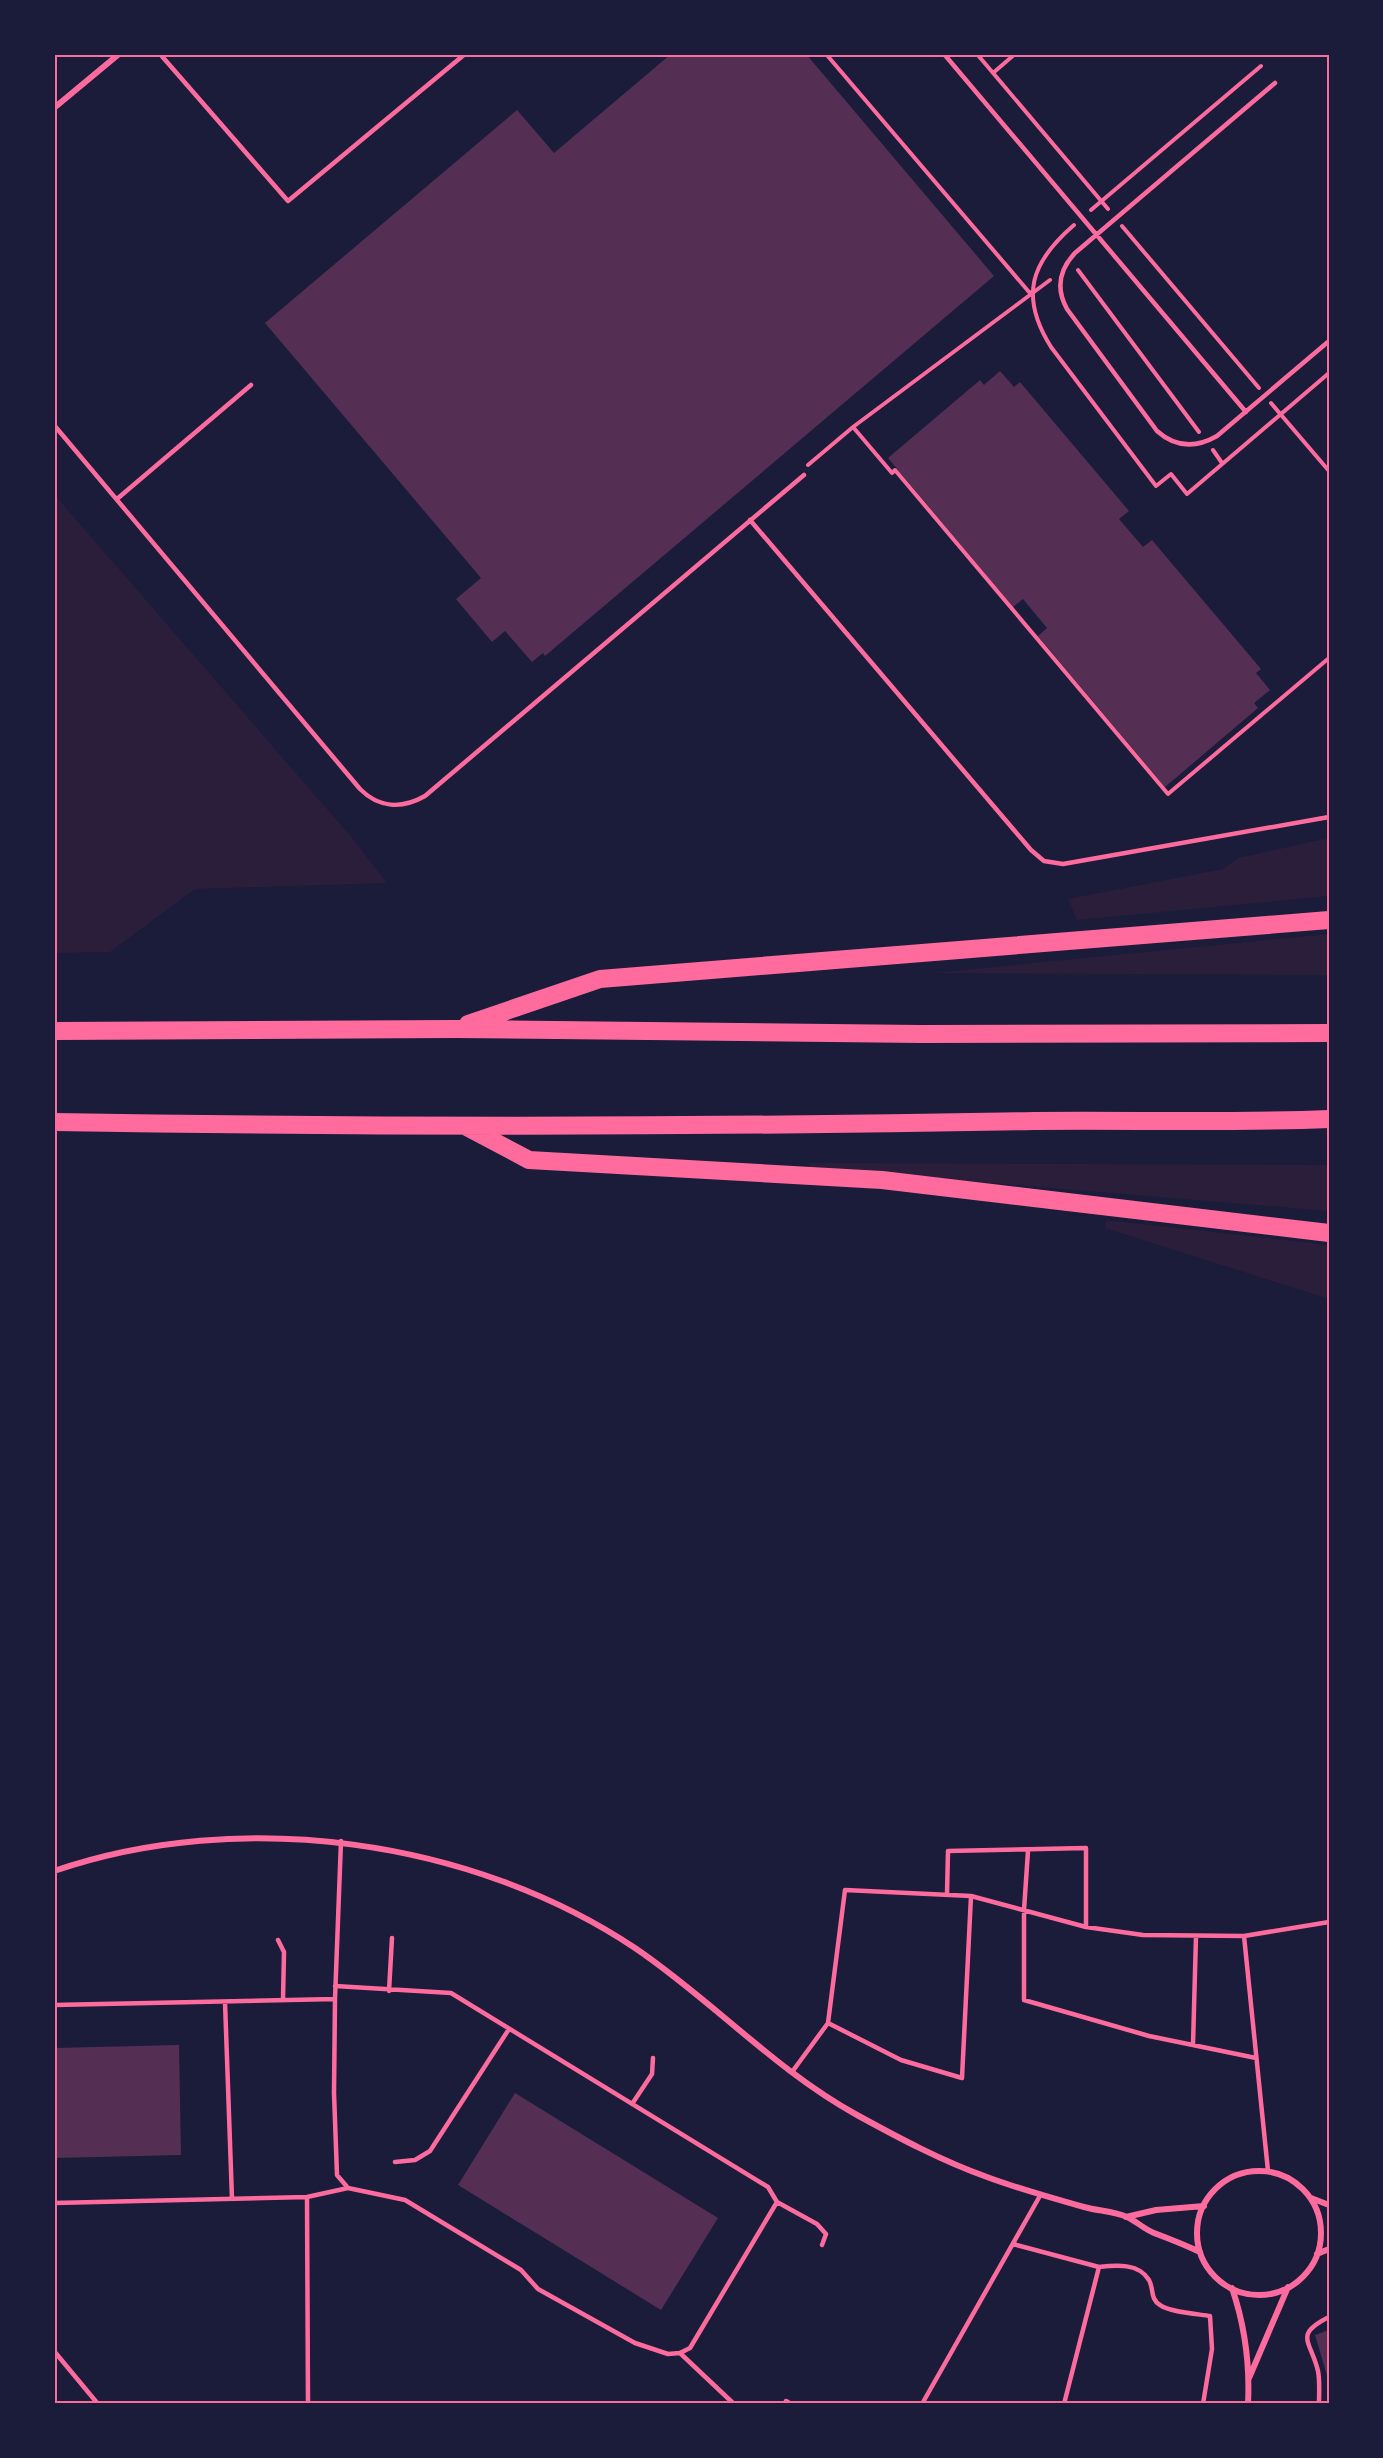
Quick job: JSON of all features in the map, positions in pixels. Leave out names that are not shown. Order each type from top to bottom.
[{"type":"highway","points":[[455,1029],[600,979],[1329,920]]},
{"type":"highway","points":[[54,1030],[455,1029],[921,1034],[1329,1033]]},
{"type":"highway","points":[[54,1122],[464,1125],[1252,1122],[1329,1119]]},
{"type":"highway","points":[[464,1125],[529,1160],[882,1180],[1329,1233]]},
{"type":"street","points":[[54,108],[119,54]]},
{"type":"street","points":[[54,1871],[132,1848],[208,1840],[278,1839],[341,1842],[406,1853],[457,1866],[508,1884],[600,1927],[676,1978],[792,2072],[844,2108],[939,2157],[987,2177],[1087,2208],[1126,2217],[1200,2253]]},
{"type":"street","points":[[1268,2171],[1284,2176],[1299,2185],[1311,2198],[1319,2216],[1321,2235],[1317,2254],[1311,2267],[1288,2287],[1275,2293],[1260,2294],[1232,2288],[1218,2279],[1208,2267],[1200,2253],[1197,2236],[1198,2221],[1203,2206],[1215,2190],[1230,2178],[1248,2172],[1268,2171]]},
{"type":"street","points":[[1311,2198],[1329,2205]]},
{"type":"street","points":[[1126,2217],[1156,2210],[1203,2206]]},
{"type":"street","points":[[1317,2254],[1329,2249]]},
{"type":"street","points":[[1249,2378],[1288,2287]]},
{"type":"street","points":[[1232,2288],[1240,2311],[1249,2378],[1248,2404]]},
{"type":"lane","points":[[160,54],[288,201],[465,54]]},
{"type":"lane","points":[[944,54],[1246,412]]},
{"type":"lane","points":[[1275,83],[1070,259],[1063,271],[1060,291],[1067,309],[1157,431],[1163,437],[1179,444],[1206,442],[1217,436],[1329,341]]},
{"type":"lane","points":[[117,500],[251,385]]},
{"type":"lane","points":[[54,425],[360,789],[375,800],[392,806],[404,806],[425,796],[804,475]]},
{"type":"lane","points":[[750,520],[1031,850],[1044,861],[1063,864],[1329,817]]},
{"type":"lane","points":[[341,1842],[335,1986],[334,2093],[337,2175],[348,2188]]},
{"type":"lane","points":[[947,1894],[948,1851],[1086,1848],[1086,1927]]},
{"type":"lane","points":[[1028,1851],[1024,1910],[1024,2000],[1149,2036],[1256,2058]]},
{"type":"lane","points":[[792,2072],[828,2023],[845,1890],[970,1896],[1086,1927],[1143,1935],[1244,1936],[1329,1922]]},
{"type":"lane","points":[[828,2023],[901,2060],[962,2078],[970,1896]]},
{"type":"lane","points":[[1193,2045],[1196,1936]]},
{"type":"lane","points":[[1244,1936],[1268,2171]]},
{"type":"lane","points":[[388,1991],[392,1938]]},
{"type":"lane","points":[[278,1940],[284,1952],[283,2000]]},
{"type":"lane","points":[[335,1986],[451,1994],[768,2187],[777,2202],[817,2224],[826,2234],[822,2245]]},
{"type":"lane","points":[[54,2005],[335,1999]]},
{"type":"lane","points":[[225,2002],[232,2199]]},
{"type":"lane","points":[[395,2162],[415,2160],[430,2151],[509,2029]]},
{"type":"lane","points":[[632,2104],[652,2074],[653,2058]]},
{"type":"lane","points":[[54,2203],[307,2197],[348,2188],[405,2200],[521,2270],[538,2289],[635,2343],[668,2354],[680,2353],[690,2348],[777,2202]]},
{"type":"lane","points":[[922,2404],[1041,2194]]},
{"type":"lane","points":[[307,2197],[308,2404]]},
{"type":"lane","points":[[1013,2244],[1099,2267],[1116,2265],[1135,2268],[1150,2281],[1153,2298],[1160,2306],[1210,2316],[1212,2349],[1203,2404]]},
{"type":"lane","points":[[1064,2404],[1099,2267]]},
{"type":"lane","points":[[1319,2404],[1318,2371],[1308,2344],[1307,2334],[1312,2326],[1329,2317]]},
{"type":"lane","points":[[54,2351],[98,2404]]},
{"type":"lane","points":[[680,2353],[734,2404]]},
{"type":"path","points":[[826,54],[1029,292],[1033,293]]},
{"type":"path","points":[[977,54],[1329,471]]},
{"type":"path","points":[[993,73],[1015,54]]},
{"type":"path","points":[[1055,241],[1222,464]]},
{"type":"path","points":[[804,475],[800,471],[853,427],[1063,271]]},
{"type":"path","points":[[1187,494],[1329,373]]},
{"type":"path","points":[[853,427],[892,473],[895,470],[1168,794],[1329,658]]},
{"type":"shaded area","points":[[54,494],[353,839],[387,883],[195,889],[110,952],[54,953]]},
{"type":"shaded area","points":[[1329,838],[1329,896],[1077,920],[1068,899],[1223,869],[1238,858]]},
{"type":"shaded area","points":[[1329,934],[1329,975],[933,973]]},
{"type":"shaded area","points":[[810,1163],[1329,1165],[1329,1211],[932,1178],[809,1171]]},
{"type":"shaded area","points":[[1106,1220],[1329,1245],[1329,1299],[1105,1228]]},
{"type":"building","points":[[671,54],[806,54],[994,276],[545,656],[543,653],[532,662],[505,631],[492,642],[456,599],[481,578],[265,323],[517,110],[554,153]]},
{"type":"building","points":[[1000,371],[1014,387],[1020,382],[1129,511],[1119,519],[1143,547],[1152,540],[1261,669],[1256,673],[1270,690],[1254,703],[1258,708],[1165,787],[1038,636],[1047,628],[1023,599],[1013,607],[888,458],[980,380],[984,385]]},
{"type":"building","points":[[179,2045],[181,2155],[54,2158],[54,2048]]},
{"type":"building","points":[[515,2093],[718,2218],[661,2310],[458,2185]]},
{"type":"building","points":[[1329,2330],[1329,2379],[1328,2379],[1315,2335]]}]
